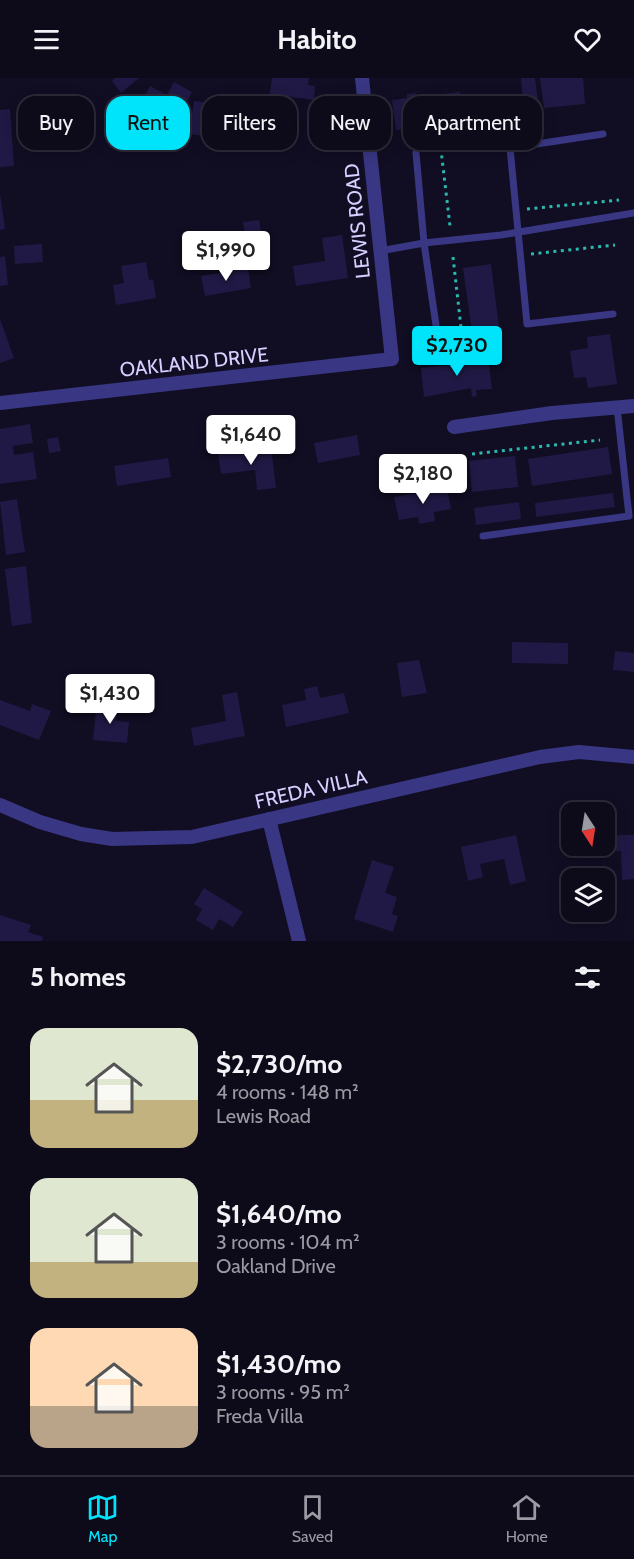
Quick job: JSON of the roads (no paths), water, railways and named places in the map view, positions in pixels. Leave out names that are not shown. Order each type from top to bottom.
[{"type":"street","name":"LEWIS ROAD","points":[[362,78],[392,359]]},
{"type":"street","name":"OAKLAND DRIVE","points":[[0,404],[392,359]]},
{"type":"street","points":[[454,428],[552,413],[634,406]]},
{"type":"street","name":"FREDA VILLA","points":[[0,805],[71,832],[112,839],[192,837],[540,757],[579,752],[634,757]]},
{"type":"street","points":[[268,819],[299,941]]},
{"type":"lane","points":[[603,134],[510,148],[527,324],[613,314]]},
{"type":"lane","points":[[416,153],[424,243],[438,339]]},
{"type":"lane","points":[[380,251],[634,213]]},
{"type":"lane","points":[[483,536],[632,516],[617,407]]}]
